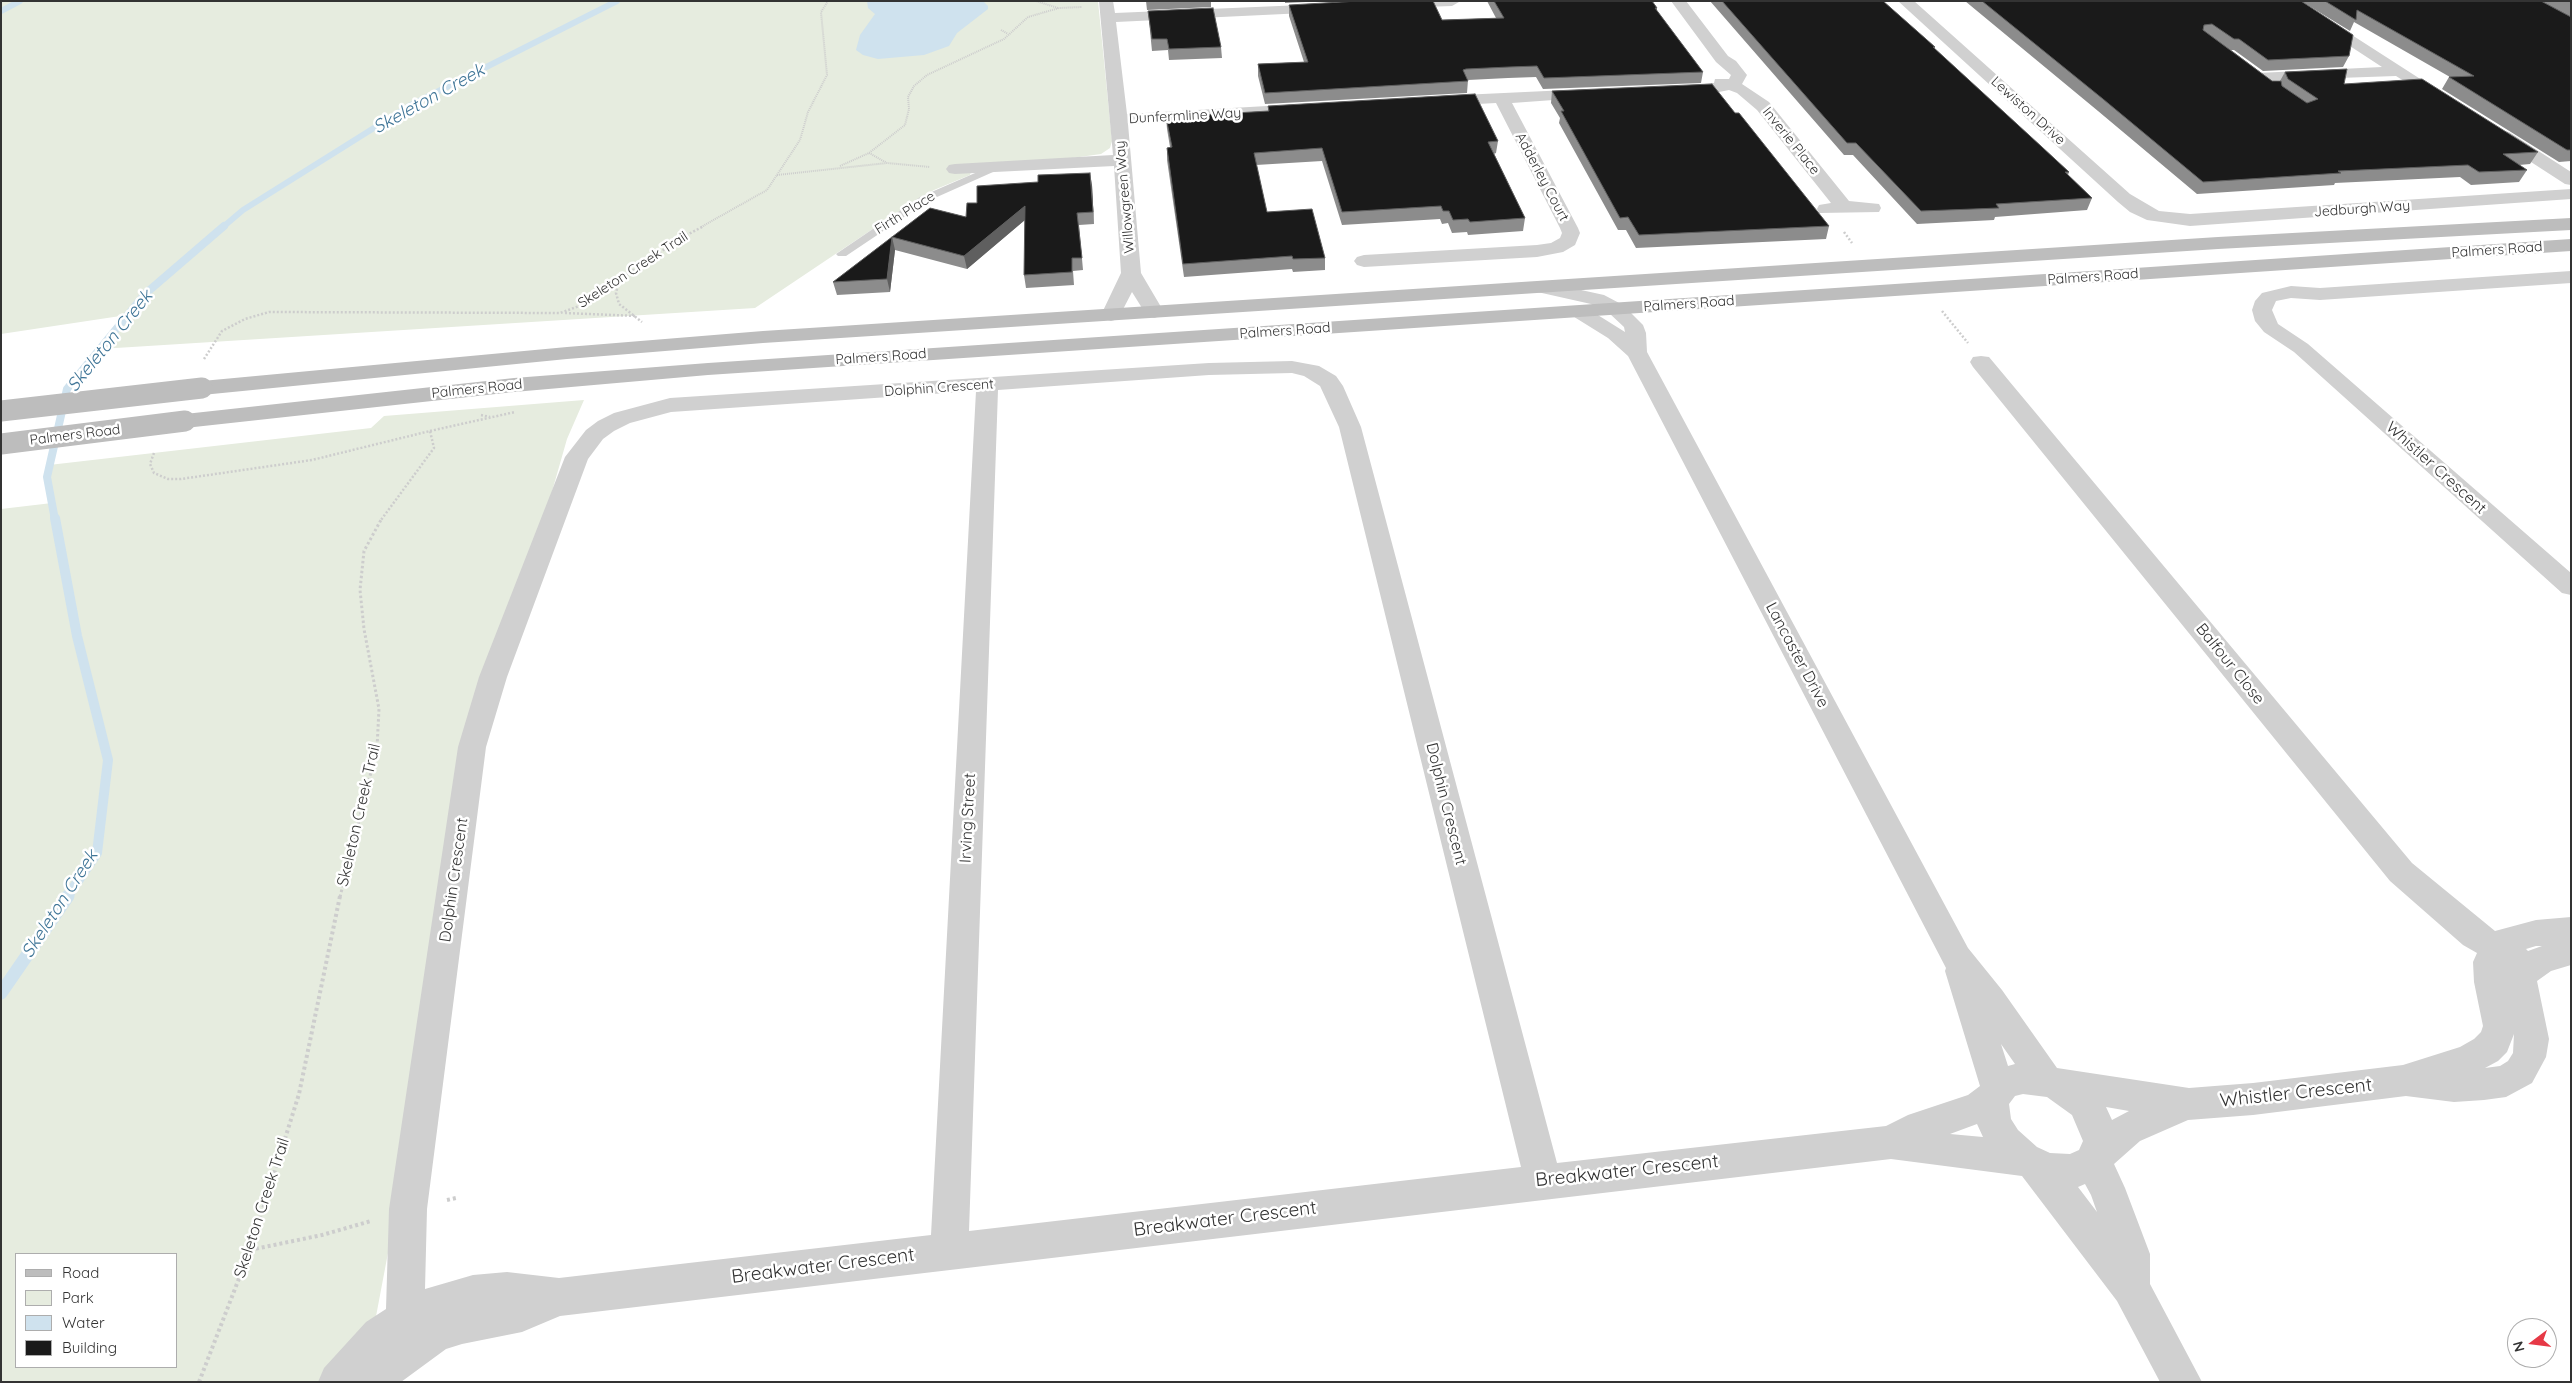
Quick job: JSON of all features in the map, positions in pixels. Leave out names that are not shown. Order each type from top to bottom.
[{"type":"main road","name":"Palmers Road","points":[[1,411],[202,388],[657,345],[2218,243],[2571,224]]},
{"type":"main road","name":"Palmers Road","points":[[1,444],[184,421],[616,376],[2571,246]]},
{"type":"street","points":[[1666,90],[1704,90],[1738,80],[1738,75],[1730,64],[1722,59],[1678,1]]},
{"type":"street","name":"Lewiston Drive","points":[[1905,1],[2124,198],[2137,208],[2154,216]]},
{"type":"street","points":[[2288,1],[2458,107]]},
{"type":"street","points":[[1384,5],[1454,5]]},
{"type":"street","points":[[1107,9],[1345,7]]},
{"type":"street","name":"Willowgreen Way","points":[[1107,9],[1119,119],[1131,273],[1154,312]]},
{"type":"street","points":[[2242,66],[2280,94]]},
{"type":"street","points":[[2258,78],[2400,71]]},
{"type":"street","name":"Inverie Place","points":[[1726,84],[1743,90],[1763,106],[1844,206]]},
{"type":"street","points":[[1422,102],[1601,93]]},
{"type":"street","name":"Adderley Court","points":[[1364,261],[1401,250],[1547,250],[1563,245],[1571,237],[1569,228],[1502,98]]},
{"type":"street","name":"Dunfermline Way","points":[[1119,119],[1284,110]]},
{"type":"street","points":[[2490,128],[2571,180]]},
{"type":"street","name":"Firth Place","points":[[955,169],[1121,160]]},
{"type":"street","points":[[998,166],[998,185]]},
{"type":"street","name":"Jedburgh Way","points":[[2154,216],[2190,220],[2571,194]]},
{"type":"street","points":[[1822,210],[1844,206],[1872,208]]},
{"type":"street","name":"Willowgreen Way","points":[[1111,315],[1131,273]]},
{"type":"street","name":"Whistler Crescent","points":[[2571,276],[2320,294],[2277,307],[2279,319],[2292,332],[2301,348],[2571,587]]},
{"type":"street","name":"Lancaster Drive","points":[[1540,287],[1597,299],[1616,309],[1633,325],[1636,332],[1637,353]]},
{"type":"street","name":"Lancaster Drive","points":[[1578,311],[1615,334],[1637,353],[1957,958],[2050,1082]]},
{"type":"street","name":"Balfour Close","points":[[1981,362],[2401,872],[2454,919],[2529,968]]},
{"type":"street","name":"Dolphin Crescent","points":[[407,1335],[408,1210],[472,747],[492,677],[577,457],[594,436],[606,426],[622,418],[670,405],[1209,370],[1292,367],[1311,371],[1328,381],[1335,391],[1350,427],[1543,1181]]},
{"type":"street","name":"Irving Street","points":[[949,1251],[987,385]]},
{"type":"street","points":[[2496,948],[2503,942],[2517,937],[2571,930]]},
{"type":"street","name":"Whistler Crescent","points":[[2050,1082],[2189,1104],[2253,1099],[2403,1081],[2469,1059],[2486,1050],[2495,1041],[2500,1026],[2490,982],[2489,962],[2496,948]]},
{"type":"street","points":[[2529,968],[2541,960],[2571,951]]},
{"type":"street","name":"Lancaster Drive","points":[[1957,958],[1996,1093]]},
{"type":"street","name":"Whistler Crescent","points":[[2403,1081],[2454,1086],[2484,1084],[2506,1080],[2520,1072],[2529,1057],[2532,1039],[2521,981],[2529,968]]},
{"type":"street","points":[[2131,1287],[2131,1254],[2095,1160],[2100,1141],[2090,1113],[2075,1097],[2050,1082],[2033,1078],[2013,1079],[1996,1093],[1992,1113],[1994,1123],[2005,1142],[2030,1162],[2054,1186],[2131,1287],[2182,1382]]},
{"type":"street","name":"Breakwater Crescent","points":[[1891,1142],[1908,1132],[1970,1112],[1996,1093]]},
{"type":"street","name":"Whistler Crescent","points":[[2095,1160],[2127,1129],[2189,1104]]},
{"type":"street","name":"Breakwater Crescent","points":[[338,1382],[380,1336],[434,1334],[450,1328],[522,1312],[559,1297],[1891,1142],[2030,1162]]},
{"type":"street","points":[[2030,1162],[2061,1172],[2072,1172],[2095,1160]]},
{"type":"street","name":"Breakwater Crescent","points":[[372,1382],[386,1368],[407,1335]]},
{"type":"lane","name":"Firth Place","points":[[842,254],[924,198],[998,166]]},
{"type":"path","name":"Skeleton Creek Trail","points":[[282,312],[560,313],[582,305],[681,238],[767,190],[800,140],[808,112],[827,75],[828,59],[820,25],[821,12],[828,1]]},
{"type":"path","points":[[1036,1],[1058,8],[1107,9]]},
{"type":"path","points":[[840,166],[869,153],[905,125],[909,110],[908,97],[914,86],[942,66],[988,48],[1028,17],[1058,8]]},
{"type":"path","points":[[1001,30],[1008,34]]},
{"type":"path","points":[[869,153],[888,163]]},
{"type":"path","points":[[776,175],[840,166],[888,163],[955,169]]},
{"type":"path","points":[[620,280],[616,293],[619,304],[644,324]]},
{"type":"path","points":[[1942,312],[1981,362]]},
{"type":"path","points":[[560,313],[636,316]]},
{"type":"path","points":[[195,478],[312,460],[516,412]]},
{"type":"path","name":"Skeleton Creek Trail","points":[[199,1382],[250,1250],[299,1094],[338,904],[377,748],[379,708],[364,629],[360,590],[364,551],[383,517],[434,448],[430,431]]},
{"type":"path","points":[[250,1250],[322,1235],[456,1198]]},
{"type":"green space","points":[[1,1],[1098,1],[1112,141],[1110,148],[1101,154],[971,172],[970,175],[934,190],[913,202],[755,308],[100,349],[127,315],[1,334]]},
{"type":"green space","points":[[584,400],[567,439],[549,502],[466,725],[394,1221],[374,1327],[333,1382],[1,1382],[1,509],[52,503],[47,477],[49,465],[371,428],[384,416]]},
{"type":"water","points":[[867,1],[983,1],[988,6],[988,9],[957,33],[949,46],[924,55],[878,59],[863,55],[856,50],[860,35],[875,14],[868,8]]},
{"type":"building","points":[[1359,1],[1433,1],[1442,20],[1504,18],[1494,1],[1652,1],[1657,8],[1655,8],[1703,72],[1544,78],[1537,66],[1466,69],[1463,70],[1468,81],[1265,93],[1258,64],[1308,62],[1289,5]]},
{"type":"building","points":[[1722,1],[1883,1],[2069,172],[2065,172],[2092,198],[1996,204],[1999,208],[1921,211],[1856,143],[1847,143]]},
{"type":"building","points":[[1982,1],[2301,1],[2353,35],[2349,56],[2268,60],[2239,39],[2234,39],[2212,24],[2204,25],[2203,30],[2272,81],[2281,81],[2282,86],[2307,103],[2318,99],[2288,79],[2285,72],[2347,69],[2344,84],[2422,79],[2538,152],[2503,154],[2527,170],[2479,172],[2468,165],[2338,171],[2341,173],[2203,182]]},
{"type":"building","points":[[2325,1],[2541,1],[2571,17],[2571,150],[2567,150],[2449,77],[2474,76],[2357,10],[2356,20]]},
{"type":"building","points":[[1213,8],[1221,47],[1169,49],[1167,39],[1152,39],[1148,11]]},
{"type":"building","points":[[1712,84],[1735,113],[1739,113],[1829,226],[1639,235],[1628,217],[1620,218],[1561,111],[1564,111],[1552,91]]},
{"type":"building","points":[[1475,94],[1498,141],[1488,142],[1525,218],[1470,222],[1468,219],[1453,220],[1449,211],[1443,211],[1441,206],[1342,212],[1322,148],[1254,153],[1267,212],[1312,209],[1325,258],[1293,259],[1292,256],[1183,264],[1167,148],[1172,147],[1166,117],[1269,111],[1268,106]]},
{"type":"building","points":[[1090,173],[1093,212],[1077,213],[1082,258],[1072,258],[1072,272],[1024,275],[1025,206],[964,256],[892,237],[930,208],[966,217],[967,203],[977,203],[977,186],[1038,182],[1038,175]]},
{"type":"building","points":[[892,237],[887,279],[833,282]]},
{"type":"waterway","points":[[1,11],[20,1]]},
{"type":"waterway","name":"Skeleton Creek","points":[[223,227],[243,210],[409,106],[617,1]]},
{"type":"waterway","name":"Skeleton Creek","points":[[55,520],[47,477],[67,389],[145,294],[224,226]]},
{"type":"waterway","name":"Skeleton Creek","points":[[55,518],[77,636],[108,760],[97,853],[67,897]]},
{"type":"waterway","name":"Skeleton Creek","points":[[1,993],[68,896]]}]
